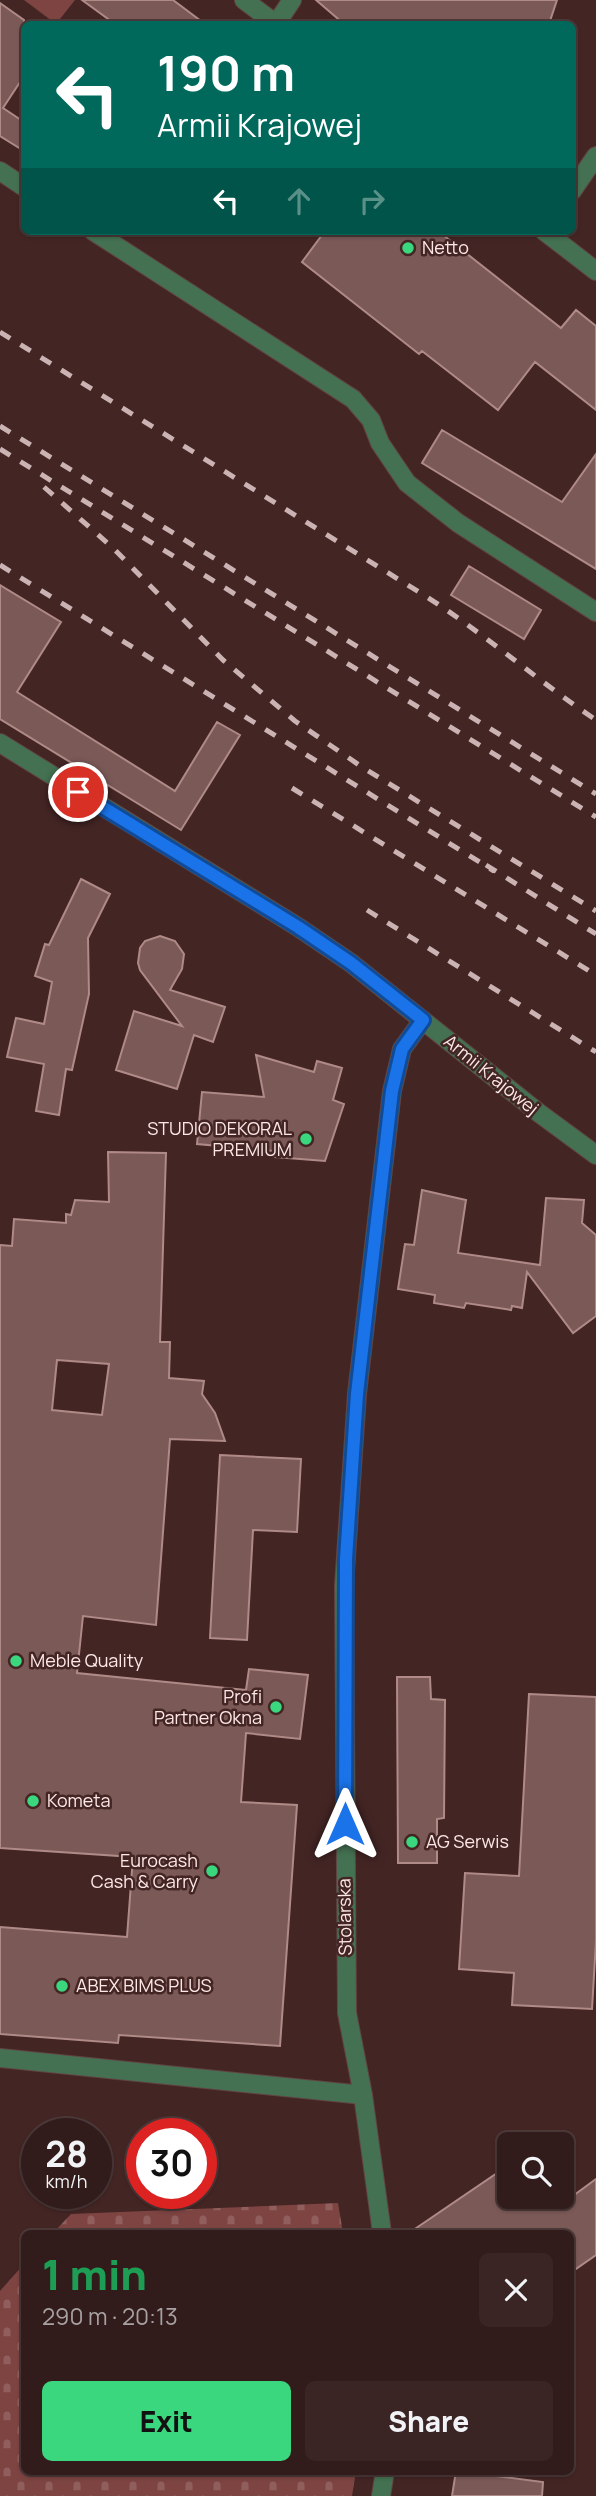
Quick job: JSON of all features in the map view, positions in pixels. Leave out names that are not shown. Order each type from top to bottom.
[{"type":"street","points":[[244,0],[272,21]]},
{"type":"street","points":[[278,21],[292,0]]},
{"type":"street","points":[[576,185],[596,156]]},
{"type":"street","points":[[0,171],[21,185]]},
{"type":"street","points":[[99,235],[352,399],[371,420],[380,443],[407,483],[458,523],[596,612]]},
{"type":"street","points":[[549,235],[596,271]]},
{"type":"street","name":"Armii Krajowej","points":[[0,743],[298,927],[351,963],[596,1156]]},
{"type":"street","name":"Stolarska","points":[[382,2230],[363,2095],[347,2013],[344,1586],[357,1394],[392,1091],[402,1049],[423,1020]]},
{"type":"street","points":[[0,2058],[363,2095]]},
{"type":"street","points":[[381,2496],[384,2475]]},
{"type":"green space","points":[[24,0],[75,0],[58,21],[52,21]]},
{"type":"green space","points":[[338,2203],[342,2230],[56,2230],[71,2214]]},
{"type":"green space","points":[[21,2267],[21,2475],[355,2475],[352,2496],[0,2496],[0,2291]]},
{"type":"building","points":[[82,0],[173,0],[201,21],[111,21]]},
{"type":"building","points":[[316,0],[557,0],[550,21],[340,21]]},
{"type":"building","points":[[0,3],[24,20],[21,21],[21,81],[3,108],[21,120],[21,149],[0,136]]},
{"type":"building","points":[[322,235],[443,235],[561,328],[576,310],[596,326],[596,410],[535,362],[498,410],[422,351],[419,354],[302,262]]},
{"type":"building","points":[[442,430],[562,502],[596,454],[596,569],[422,463]]},
{"type":"building","points":[[469,566],[541,610],[524,639],[451,595]]},
{"type":"building","points":[[0,585],[61,622],[17,692],[175,791],[217,722],[240,735],[181,830],[0,719]]},
{"type":"building","points":[[81,879],[110,894],[88,938],[89,994],[72,1070],[66,1069],[59,1115],[36,1111],[44,1064],[7,1057],[16,1018],[44,1024],[52,982],[35,976],[45,944],[49,945]]},
{"type":"building","points":[[160,936],[175,941],[184,954],[182,969],[170,990],[225,1007],[213,1042],[194,1035],[177,1089],[116,1070],[134,1011],[182,1026],[140,970],[138,963],[140,948],[145,941]]},
{"type":"building","points":[[256,1055],[314,1072],[317,1061],[342,1068],[333,1100],[344,1104],[325,1161],[275,1157],[274,1151],[197,1144],[202,1092],[264,1097]]},
{"type":"building","points":[[108,1152],[166,1153],[160,1342],[170,1342],[169,1378],[204,1381],[202,1394],[215,1413],[225,1441],[170,1439],[156,1625],[83,1616],[77,1673],[246,1690],[249,1669],[308,1675],[300,1739],[246,1733],[241,1802],[297,1805],[280,2046],[119,2035],[118,2043],[0,2034],[0,1927],[127,1937],[133,1857],[0,1848],[0,1245],[12,1246],[14,1219],[66,1223],[66,1214],[71,1215],[75,1200],[109,1202]],"holes":[[[57,1360],[109,1364],[102,1415],[52,1410]]]},
{"type":"building","points":[[422,1190],[466,1200],[458,1253],[540,1265],[546,1198],[584,1200],[582,1223],[596,1235],[596,1316],[573,1333],[527,1272],[522,1308],[512,1306],[511,1310],[466,1303],[464,1308],[434,1303],[435,1295],[398,1289],[405,1244],[414,1245]]},
{"type":"building","points":[[220,1455],[301,1459],[297,1532],[253,1530],[247,1640],[210,1638]]},
{"type":"building","points":[[397,1677],[430,1677],[431,1699],[445,1700],[444,1818],[437,1819],[437,1863],[398,1863]]},
{"type":"building","points":[[529,1694],[596,1697],[596,1941],[592,2009],[512,2005],[514,1973],[459,1969],[465,1873],[519,1876]]},
{"type":"building","points":[[497,2173],[497,2209],[574,2209],[574,2195],[596,2179],[596,2255],[574,2270],[574,2230],[413,2230]]},
{"type":"building","points":[[455,2475],[488,2475],[543,2482],[542,2496],[452,2496]]},
{"type":"railway","points":[[0,332],[427,597],[596,720]]},
{"type":"railway","points":[[0,426],[596,794]]},
{"type":"railway","points":[[0,449],[596,817]]},
{"type":"railway","points":[[44,487],[113,548],[223,660],[295,721],[362,767],[596,911]]},
{"type":"railway","points":[[0,565],[494,871]]},
{"type":"railway","points":[[292,788],[596,975]]},
{"type":"railway","points":[[486,865],[596,934]]},
{"type":"railway","points":[[367,910],[596,1052]]},
{"type":"place","name":"Netto","points":[[408,248]]},
{"type":"place","name":"STUDIO DEKORAL PREMIUM","points":[[306,1139]]},
{"type":"place","name":"Meble Quality","points":[[16,1661]]},
{"type":"place","name":"Profi Partner Okna","points":[[276,1707]]},
{"type":"place","name":"Kometa","points":[[33,1801]]},
{"type":"place","name":"AG Serwis","points":[[412,1842]]},
{"type":"place","name":"Eurocash Cash & Carry","points":[[212,1871]]},
{"type":"place","name":"ABEX BIMS PLUS","points":[[62,1986]]},
{"type":"route","points":[[78,792],[298,927],[351,963],[423,1020],[402,1049],[392,1091],[357,1394],[344,1586],[345,1824]]}]
